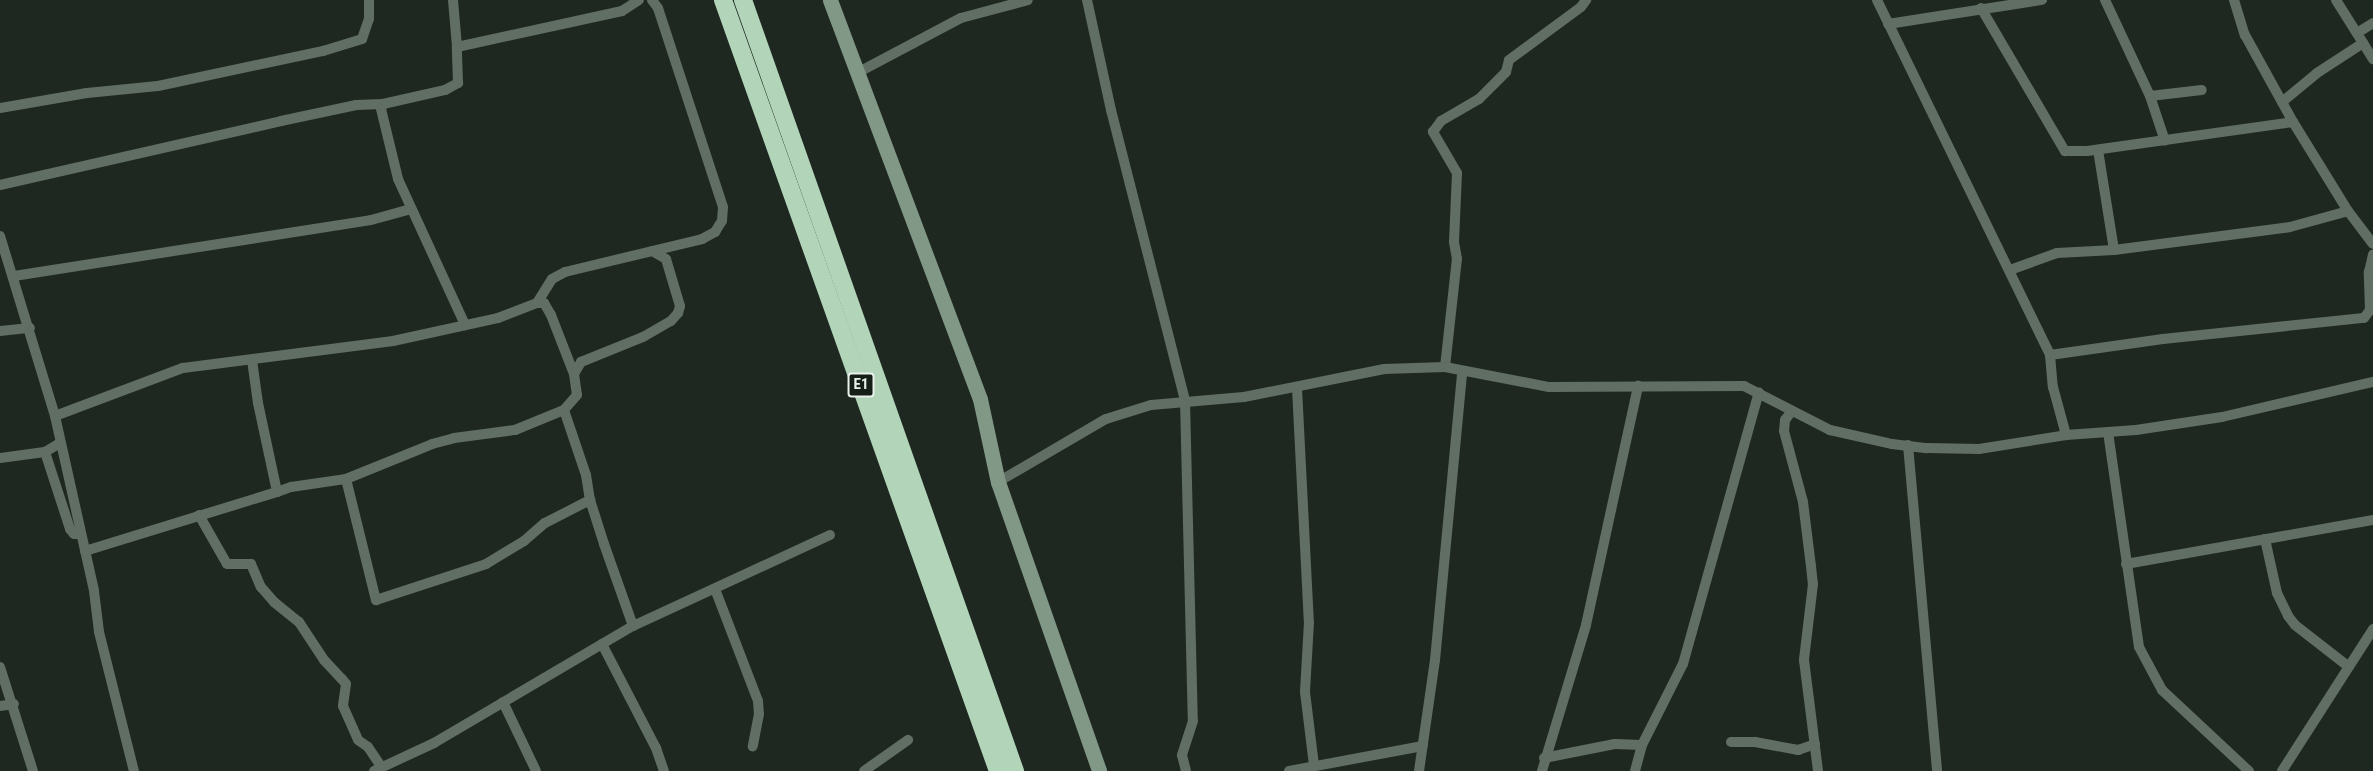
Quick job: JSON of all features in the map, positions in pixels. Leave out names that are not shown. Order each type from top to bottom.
[{"type":"highway","name":"E1","points":[[723,0],[998,771]]},
{"type":"highway","name":"E1","points":[[743,0],[1015,771]]},
{"type":"street","points":[[0,108],[87,93],[158,86],[323,51],[362,39],[369,19],[369,0]]},
{"type":"street","points":[[0,185],[356,105],[383,105],[446,90],[458,84],[458,47],[453,0]]},
{"type":"street","points":[[458,47],[622,11],[639,0]]},
{"type":"street","points":[[537,303],[552,279],[565,272],[702,239],[715,232],[722,221],[723,207],[658,8],[652,0]]},
{"type":"street","points":[[830,0],[980,399],[998,482],[1099,771]]},
{"type":"street","points":[[856,73],[961,18],[1028,0]]},
{"type":"street","points":[[1087,0],[1111,110],[1185,401],[1193,721],[1182,755],[1186,771]]},
{"type":"street","points":[[1445,367],[1457,259],[1454,242],[1457,173],[1433,132],[1442,121],[1479,99],[1506,72],[1509,60],[1581,7],[1586,0]]},
{"type":"street","points":[[1877,0],[2050,355],[2053,387],[2066,435]]},
{"type":"street","points":[[1888,24],[2005,2],[2042,0]]},
{"type":"street","points":[[2105,0],[2151,96],[2165,141]]},
{"type":"street","points":[[2234,0],[2245,35],[2293,122],[2348,211],[2373,244]]},
{"type":"street","points":[[2336,0],[2373,59]]},
{"type":"street","points":[[1981,8],[2061,147],[2071,153],[2293,122]]},
{"type":"street","points":[[2357,33],[2373,23]]},
{"type":"street","points":[[2282,102],[2318,73],[2363,43]]},
{"type":"street","points":[[2151,96],[2202,90]]},
{"type":"street","points":[[383,105],[381,109],[388,144],[398,179],[465,325]]},
{"type":"street","points":[[2098,150],[2114,250]]},
{"type":"street","points":[[14,276],[371,220],[411,209]]},
{"type":"street","points":[[2010,270],[2057,253],[2114,250],[2290,227],[2348,211]]},
{"type":"street","points":[[0,236],[30,328],[55,416],[85,551],[99,632],[134,771]]},
{"type":"street","points":[[574,374],[581,363],[643,337],[671,321],[678,314],[680,306],[666,259],[652,251]]},
{"type":"street","points":[[2050,355],[2163,339],[2364,318],[2370,310],[2369,272],[2373,254]]},
{"type":"street","points":[[55,416],[183,368],[393,341],[498,318],[537,303],[544,303],[574,374],[577,395],[564,410],[515,430],[453,438],[432,444],[346,479],[291,487],[85,551]]},
{"type":"street","points":[[0,331],[30,328]]},
{"type":"street","points":[[252,360],[258,403],[277,492]]},
{"type":"street","points":[[998,482],[1106,419],[1151,405],[1244,397],[1384,369],[1445,367],[1549,387],[1744,386],[1830,430],[1908,446],[1979,449],[2066,435],[2108,432],[2222,417],[2373,382]]},
{"type":"street","points":[[1419,771],[1435,660],[1462,372]]},
{"type":"street","points":[[1542,771],[1544,758],[1586,625],[1638,386]]},
{"type":"street","points":[[1297,388],[1309,622],[1305,692],[1314,765]]},
{"type":"street","points":[[1635,771],[1642,745],[1683,664],[1759,392]]},
{"type":"street","points":[[564,410],[586,475],[590,500],[633,626]]},
{"type":"street","points":[[1792,411],[1785,420],[1784,431],[1803,502],[1813,584],[1804,660],[1818,771]]},
{"type":"street","points":[[2108,432],[2134,625],[2139,646],[2162,690],[2249,771]]},
{"type":"street","points":[[0,458],[45,452],[60,443]]},
{"type":"street","points":[[1908,446],[1937,771]]},
{"type":"street","points":[[45,452],[70,529],[74,534],[81,534]]},
{"type":"street","points":[[346,479],[376,600],[486,564],[524,541],[545,523],[590,500]]},
{"type":"street","points":[[199,515],[227,564],[251,564],[261,587],[274,602],[299,622],[324,660],[346,684],[343,706],[358,740],[368,747],[378,770],[400,765],[633,626],[830,535]]},
{"type":"street","points":[[2126,564],[2373,520]]},
{"type":"street","points":[[2265,539],[2284,610],[2295,625],[2349,667]]},
{"type":"street","points":[[715,589],[758,701],[759,714],[753,746]]},
{"type":"street","points":[[2282,771],[2373,629]]},
{"type":"street","points":[[602,644],[656,748],[664,771]]},
{"type":"street","points":[[0,667],[14,704],[33,771]]},
{"type":"street","points":[[504,702],[536,771]]},
{"type":"street","points":[[0,706],[14,704]]},
{"type":"street","points":[[864,771],[908,740]]},
{"type":"street","points":[[1731,742],[1755,742],[1798,750],[1815,744]]},
{"type":"street","points":[[1544,758],[1615,744],[1642,745]]},
{"type":"street","points":[[1289,771],[1423,746]]}]
